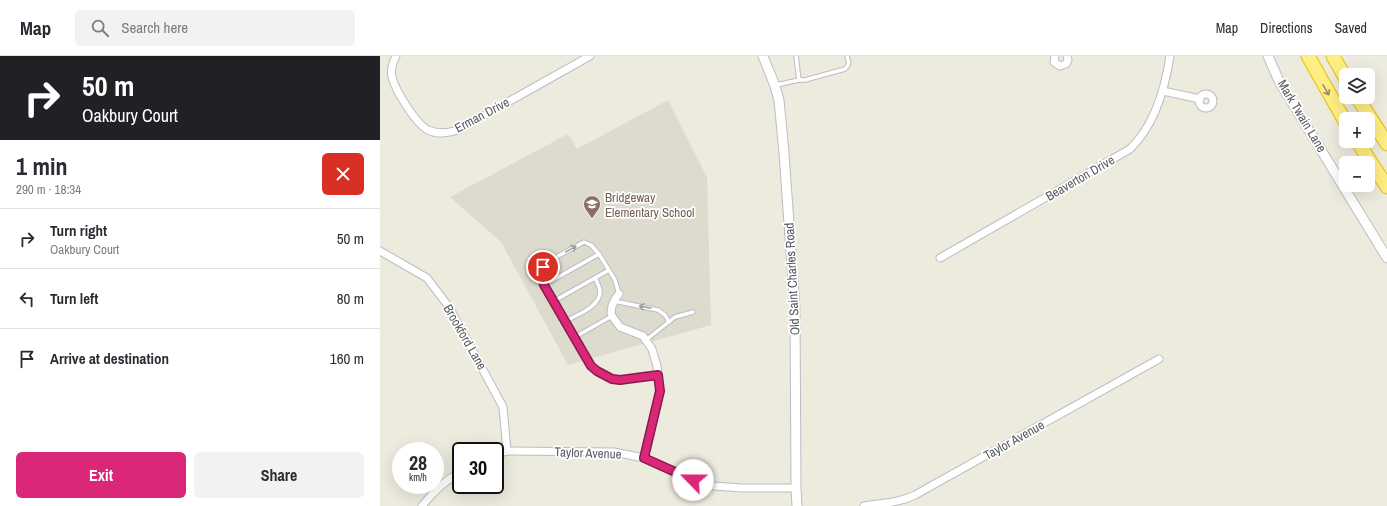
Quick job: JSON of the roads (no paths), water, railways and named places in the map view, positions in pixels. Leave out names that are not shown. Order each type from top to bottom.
[{"type":"highway","points":[[1308,56],[1340,112]]},
{"type":"highway","points":[[1333,56],[1340,68]]},
{"type":"highway","points":[[1361,104],[1387,144]]},
{"type":"highway","points":[[1362,148],[1387,187]]},
{"type":"street","name":"Erman Drive","points":[[396,56],[392,64],[391,75],[394,83],[415,119],[428,130],[437,133],[447,133],[458,130],[590,56]]},
{"type":"street","name":"Old Saint Charles Road","points":[[763,56],[779,100],[782,126],[795,308],[797,506]]},
{"type":"street","points":[[1055,56],[1054,62],[1060,66],[1066,64],[1068,60],[1067,56]]},
{"type":"street","name":"Beaverton Drive","points":[[940,258],[1130,149],[1147,129],[1163,91],[1170,56]]},
{"type":"street","name":"Mark Twain Lane","points":[[1268,56],[1279,80],[1387,258]]},
{"type":"street","points":[[1163,91],[1200,99]]},
{"type":"street","name":"Brookford Lane","points":[[380,251],[427,278],[449,307],[503,407],[507,451]]},
{"type":"street","points":[[619,294],[614,301],[611,313],[612,316],[620,327],[643,336],[652,349],[657,366],[660,391],[644,458]]},
{"type":"street","name":"Taylor Avenue","points":[[864,506],[895,502],[915,496],[1159,359]]},
{"type":"street","name":"Taylor Avenue","points":[[504,452],[614,452],[644,458],[693,480],[714,486],[742,488],[796,488]]},
{"type":"street","points":[[422,506],[434,491],[452,477]]},
{"type":"lane","points":[[796,56],[799,80]]},
{"type":"lane","points":[[775,86],[805,80],[845,69],[849,62],[847,56]]},
{"type":"lane","points":[[619,294],[615,280],[599,254],[591,245],[584,242],[550,260],[543,267],[542,278],[544,285],[591,366],[604,376],[620,380],[658,375]]},
{"type":"lane","points":[[544,285],[599,254]]},
{"type":"lane","points":[[554,301],[609,270]]},
{"type":"lane","points":[[566,321],[596,302],[600,289],[595,278]]},
{"type":"lane","points":[[614,301],[658,310],[665,315],[669,322]]},
{"type":"lane","points":[[646,340],[676,317],[693,312]]},
{"type":"lane","points":[[575,337],[612,316]]},
{"type":"place","name":"Bridgeway Elementary School","points":[[592,219]]}]
